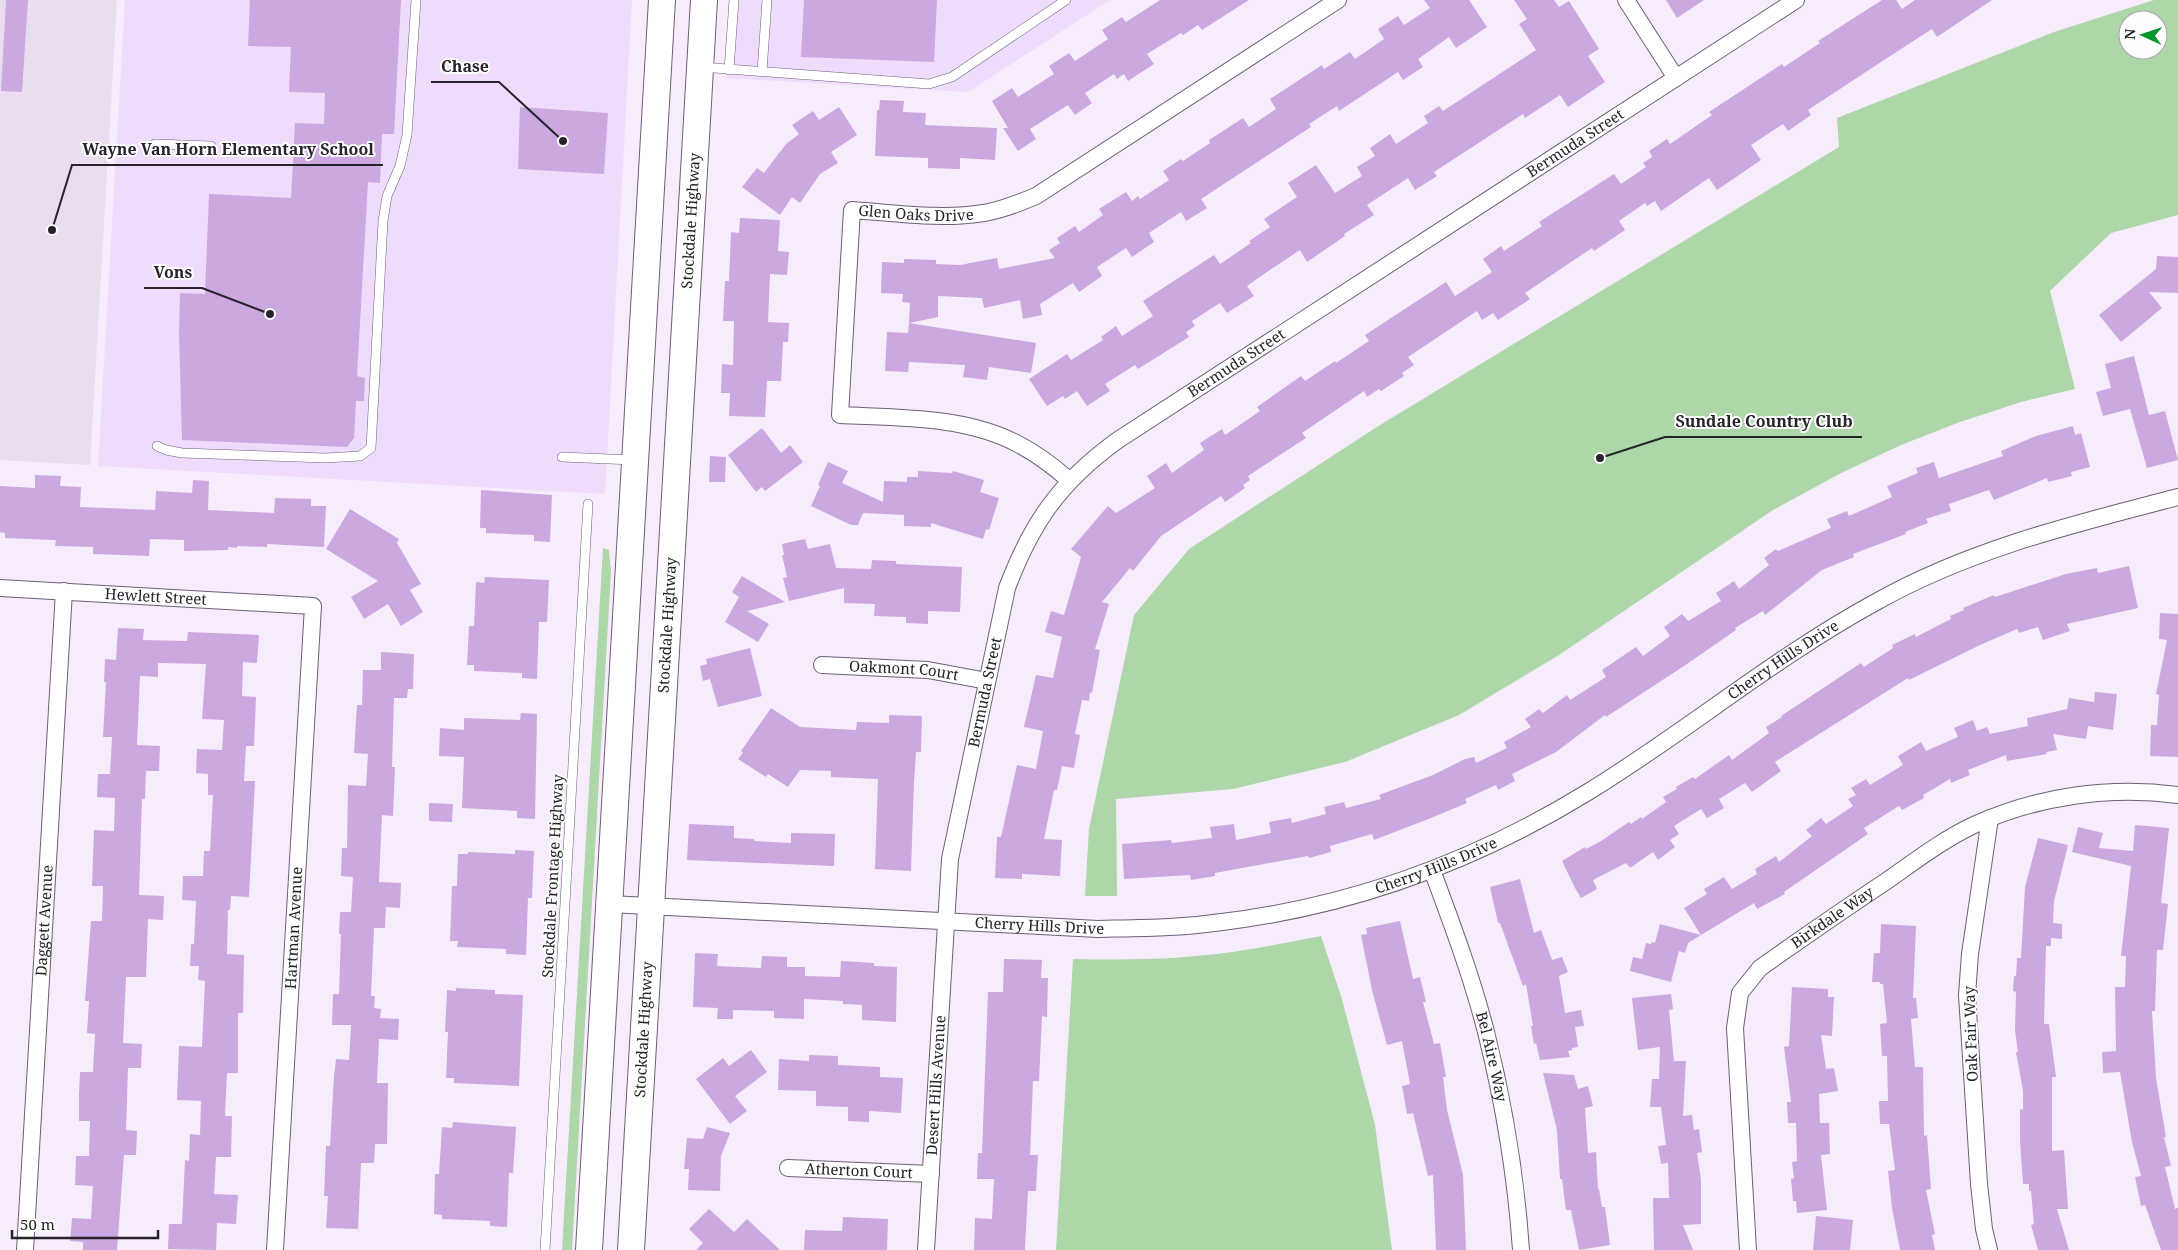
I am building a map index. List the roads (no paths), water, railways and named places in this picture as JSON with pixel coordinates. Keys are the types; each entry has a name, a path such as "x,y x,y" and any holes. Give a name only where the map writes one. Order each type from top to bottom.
{"main road":[{"path":"589,1250 662,0"},
{"name":"Stockdale Highway","path":"631,1250 704,0"}],"street":[{"name":"Glen Oaks Drive","path":"1070,480 1046,461 1016,443 988,431 958,423 840,414 852,210 958,216 986,213 1013,206 1036,196 1338,0"},
{"path":"1626,0 1676,78"},
{"name":"Bermuda Street","path":"946,920 950,859 1007,588 1018,558 1035,524 1070,480 1095,457 1118,440 1796,0"},
{"name":"Cherry Hills Drive","path":"610,904 1098,929 1160,928 1221,922 1283,913 1343,899 1432,870 1481,850 1537,822 1590,790 1824,632 1878,600 1934,573 1991,550 2050,530 2178,497"},
{"name":"Hewlett Street","path":"0,588 313,606"},
{"name":"Daggett Avenue","path":"25,1250 64,591"},
{"name":"Hartman Avenue","path":"275,1250 313,606"},
{"name":"Oakmont Court","path":"822,665 928,670 987,681"},
{"name":"Birkdale Way","path":"1748,1250 1735,1028 1740,993 1760,968 1938,844 1990,818 2033,804 2077,795 2116,791 2178,795"},
{"name":"Oak Fair Way","path":"1989,1250 1984,1229 1979,1184 1967,994 1970,954 1990,818"},
{"name":"Bel Aire Way","path":"1432,870 1462,951 1488,1040 1504,1113 1517,1196 1521,1250"},
{"name":"Desert Hills Avenue","path":"926,1250 946,920"},
{"name":"Atherton Court","path":"788,1168 931,1174"}],"lane":[{"path":"157,446 166,450 182,452 325,458 360,456 371,448 383,221 387,196 400,166 407,136 416,0"},
{"path":"730,70 734,0"},
{"path":"762,72 767,0"},
{"path":"701,68 929,84 952,77 1066,0"},
{"path":"155,144 211,146"},
{"path":"562,457 635,460"},
{"name":"Stockdale Frontage Highway","path":"545,1250 588,504"}],"place":[{"name":"Chase","path":"563,141"},
{"name":"Wayne Van Horn Elementary School","path":"52,230"},
{"name":"Vons","path":"270,314"},
{"name":"Sundale Country Club","path":"1600,458"}]}
